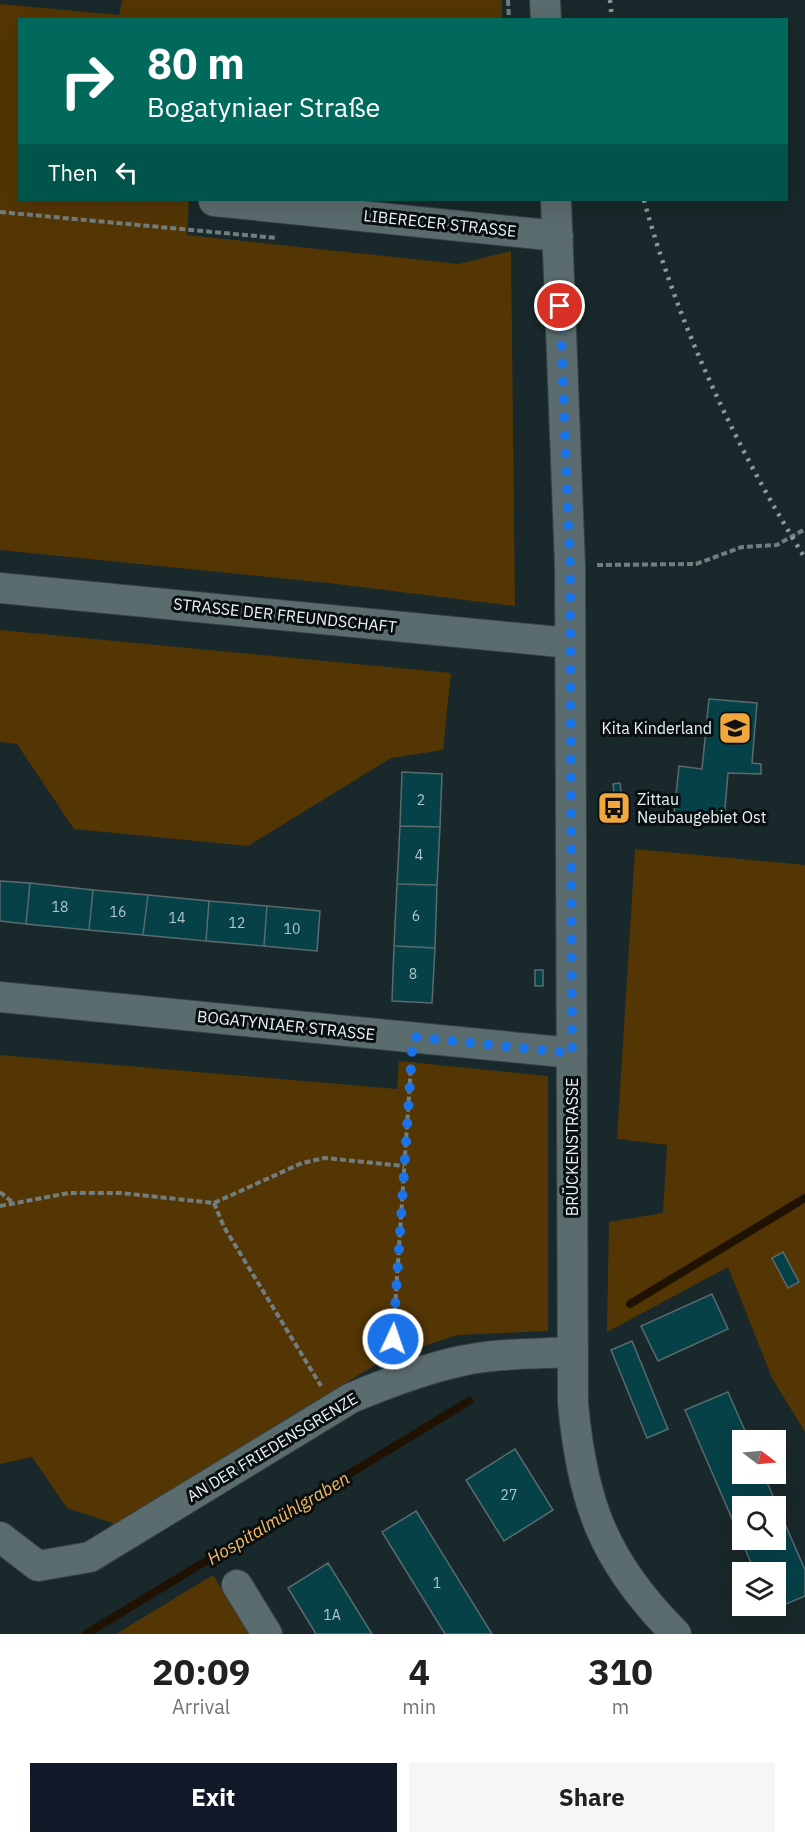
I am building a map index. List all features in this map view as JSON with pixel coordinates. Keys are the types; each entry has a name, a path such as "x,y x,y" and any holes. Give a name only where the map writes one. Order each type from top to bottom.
{"street":[{"path":"545,0 546,18"},
{"name":"LIBERECER STRASSE","path":"214,201 558,236"},
{"name":"BRÜCKENSTRASSE","path":"556,201 570,566 573,1352 577,1447 586,1490 602,1537 648,1603 676,1634"},
{"name":"STRASSE DER FREUNDSCHAFT","path":"0,588 570,643"},
{"name":"BOGATYNIAER STRASSE","path":"0,997 572,1053"},
{"name":"AN DER FRIEDENSGRENZE","path":"0,1537 38,1566 90,1557 334,1408 390,1382 463,1361 499,1356 573,1352"},
{"path":"237,1586 267,1634"}],"path":[{"path":"508,0 509,18"},
{"path":"570,566 696,564 742,548 777,545 805,529"},
{"path":"390,1382 413,1037"},
{"path":"0,1206 69,1193 121,1193 214,1203 302,1163 325,1158 404,1166"},
{"path":"0,1192 13,1202"},
{"path":"214,1203 224,1227 334,1408"}],"shaded area":[{"path":"122,0 502,0 502,18 18,18 18,201 189,201 187,235 459,264 511,251 515,606 328,583 0,550 0,4 119,15"},
{"path":"0,630 451,673 443,750 391,758 248,846 74,829 17,744 0,742"},
{"path":"635,849 805,865 805,1432 772,1378 728,1267 607,1332 609,1222 663,1213 667,1145 617,1139"},
{"path":"0,1055 397,1089 399,1061 548,1076 548,1331 457,1335 385,1359 115,1524 67,1508 32,1457 0,1464"},
{"path":"213,1575 249,1634 116,1634"}],"building":[{"path":"709,699 757,703 752,763 761,764 761,774 728,773 724,820 674,815 679,766 702,769"},
{"path":"402,772 442,774 440,827 400,826"},
{"path":"620,783 622,799 615,800 613,784"},
{"path":"400,826 440,827 437,885 397,884"},
{"path":"0,881 30,883 26,924 0,921"},
{"path":"30,883 93,890 89,930 26,924"},
{"path":"397,884 437,885 435,948 394,946"},
{"path":"93,890 148,895 143,935 89,930"},
{"path":"148,895 209,901 206,941 143,935"},
{"path":"209,901 267,906 264,946 206,941"},
{"path":"267,906 320,911 317,951 264,946"},
{"path":"394,946 435,948 432,1003 392,1001"},
{"path":"535,970 543,970 543,986 535,986"},
{"path":"783,1252 799,1282 788,1288 772,1258"},
{"path":"712,1294 728,1329 658,1361 641,1326"},
{"path":"632,1341 668,1429 647,1438 611,1350"},
{"path":"728,1392 745,1430 732,1430 732,1484 768,1484 773,1496 732,1496 732,1519 685,1410"},
{"path":"515,1449 553,1510 504,1541 466,1480"},
{"path":"416,1511 492,1634 445,1634 382,1532"},
{"path":"786,1526 805,1570 805,1596 786,1604 786,1562 751,1562 745,1550 786,1550"},
{"path":"328,1563 372,1634 316,1634 288,1588"}],"waterway":[{"name":"Hospitalmühlgraben","path":"630,1304 805,1198"},
{"name":"Hospitalmühlgraben","path":"86,1634 469,1401"}],"railway":[{"path":"610,0 612,18"},
{"path":"644,201 674,293 711,385 756,473 805,558"}],"place":[{"name":"Kita Kinderland","path":"735,728"},
{"name":"Zittau Neubaugebiet Ost","path":"614,808"}],"route":[{"path":"393,1339 413,1037 572,1053 570,566 560,306"}]}
